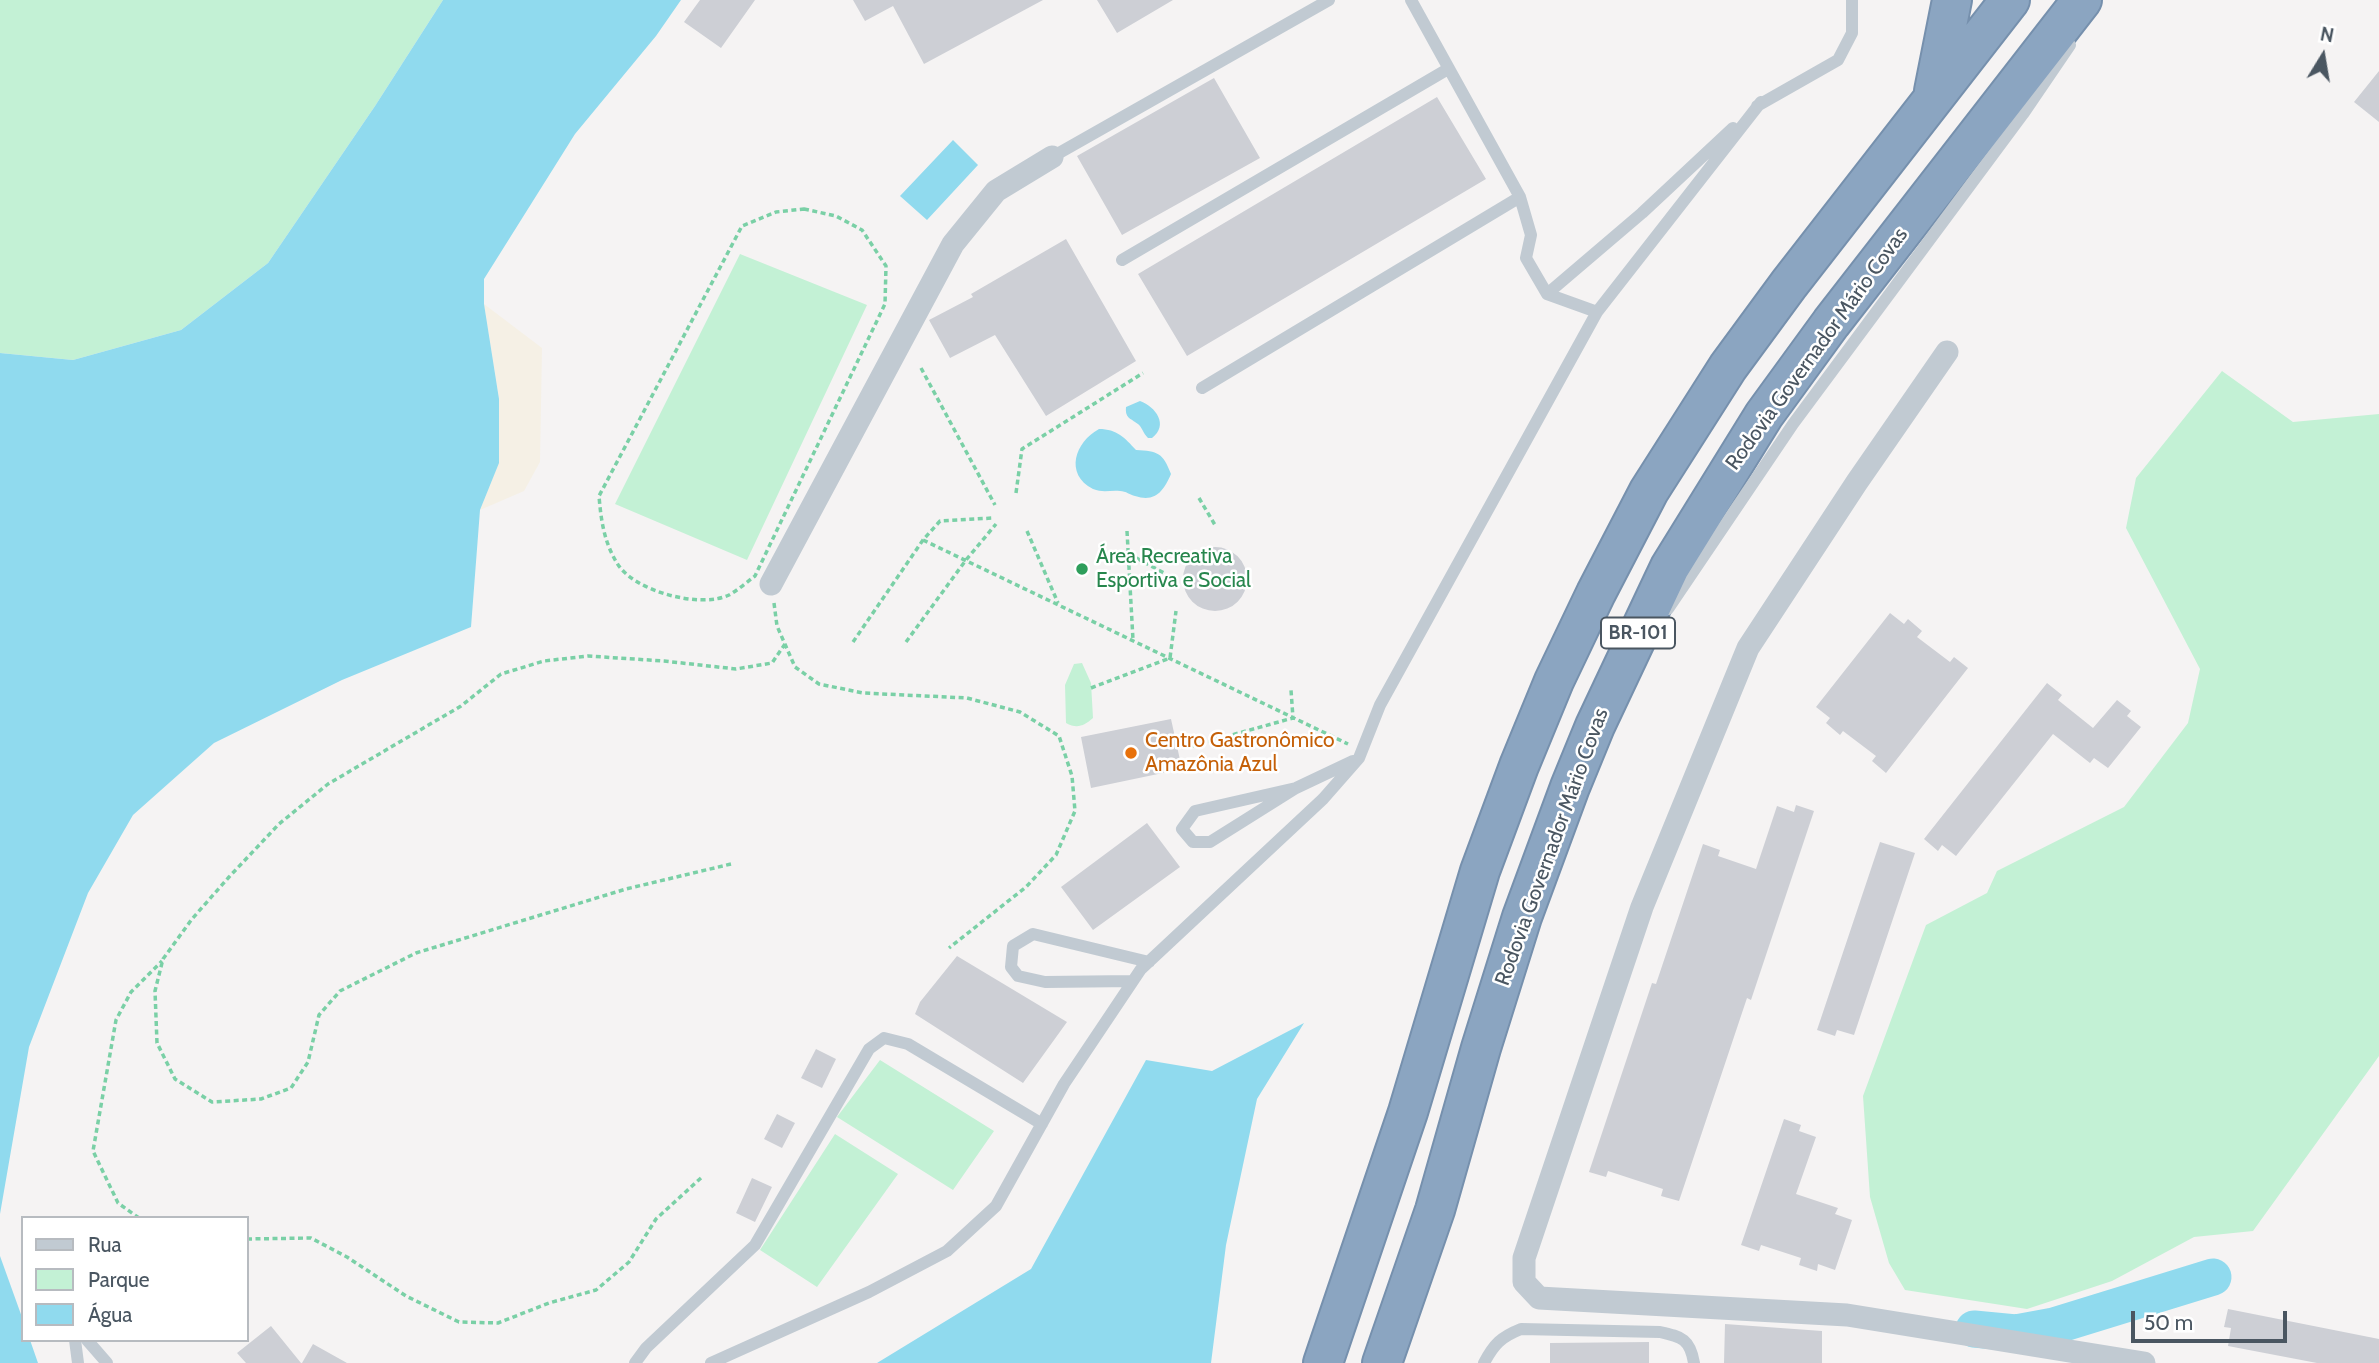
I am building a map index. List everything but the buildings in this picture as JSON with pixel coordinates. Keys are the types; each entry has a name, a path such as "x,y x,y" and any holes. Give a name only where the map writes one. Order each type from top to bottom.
{"highway":[{"path":"1933,97 1952,0"},
{"name":"BR-101","path":"1323,1363 1408,1112 1480,871 1518,766 1590,606 1649,491 1728,368 1789,284 2010,0"},
{"name":"Rodovia Governador Mário Covas","path":"1382,1363 1434,1210 1522,917 1570,787 1670,567 1764,415 1831,323 2079,20"},
{"path":"1410,1363 1434,1210"}],"street":[{"path":"771,584 953,244 996,191 1052,157"},
{"path":"1947,352 1857,482 1748,648 1642,907 1524,1258 1524,1282 1539,1298 1847,1315 2144,1363"}],"lane":[{"path":"1052,157 1329,0"},
{"path":"1411,0 1520,197 1531,235 1526,258 1547,294 1597,312"},
{"path":"1547,294 1642,213 1761,102 1838,60 1852,33 1852,0"},
{"path":"1664,615 1793,424 2023,114 2079,20 2094,0"},
{"path":"1122,260 1448,69"},
{"path":"711,1363 869,1292 947,1251 996,1206 1064,1084 1133,981 1149,962 1323,799 1361,754 1380,705 1597,312 1761,102"},
{"path":"1202,388 1520,197"},
{"path":"1615,683 1656,626"},
{"path":"1296,788 1195,811 1182,830 1193,842 1210,842 1296,788 1361,754"},
{"path":"1133,981 1045,982 1018,976 1011,967 1013,946 1033,934 1149,962"},
{"path":"635,1363 646,1348 755,1245 869,1049 884,1038 908,1044 1042,1124"},
{"path":"1485,1363 1504,1336 1521,1329 1669,1334 1679,1336 1689,1344 1695,1363"},
{"path":"75,1342 78,1363"},
{"path":"89,1342 107,1363"}],"path":[{"path":"804,209 836,216 862,230 886,266 885,304 755,576 727,596 690,600 649,589 618,565 602,529 600,496 742,226 776,212 804,209"},
{"path":"921,368 995,505"},
{"path":"1016,493 1022,449 1143,373"},
{"path":"1199,498 1215,525"},
{"path":"853,642 923,540 940,521 993,518"},
{"path":"906,642 965,560 996,524"},
{"path":"1027,531 1059,605"},
{"path":"1127,531 1133,640"},
{"path":"923,540 1293,718 1361,754"},
{"path":"1128,554 1164,573"},
{"path":"771,584 776,626 795,667 819,684 863,693 967,698 1020,712 1059,736 1073,776 1075,811 1056,855 1026,887 949,948"},
{"path":"1170,658 1176,611"},
{"path":"136,1216 118,1203 93,1152 116,1020 131,992 163,959 192,919 279,824 328,784 461,706 501,674 544,661 587,656 736,669 772,663 785,644"},
{"path":"1091,688 1170,658"},
{"path":"1291,690 1293,718"},
{"path":"1192,746 1293,718"},
{"path":"163,959 155,991 157,1043 175,1079 212,1102 261,1099 291,1088 308,1062 319,1015 340,991 416,953 626,889 731,864"},
{"path":"248,1239 312,1238 347,1257 406,1296 460,1322 498,1323 549,1303 596,1290 629,1262 656,1219 702,1177"}],"green space":[{"path":"0,0 443,0 375,106 268,263 181,330 73,360 0,353"},
{"path":"740,254 867,305 747,560 615,504"},
{"path":"2222,371 2293,422 2379,414 2379,1056 2253,1231 2194,1237 2112,1281 2027,1309 1905,1290 1889,1263 1870,1197 1863,1096 1926,925 1987,893 1997,871 2124,807 2188,723 2200,669 2126,528 2136,478"},
{"path":"1082,663 1091,683 1093,718 1083,725 1074,726 1066,723 1065,685 1074,664"},
{"path":"880,1060 994,1131 953,1190 837,1117"},
{"path":"835,1134 898,1174 817,1287 760,1250"}],"sand":[{"path":"484,304 542,348 540,462 524,491 480,510 499,462 499,399"}],"water":[{"path":"443,0 681,0 656,36 575,134 484,279 484,304 499,399 499,463 480,510 471,627 342,680 214,743 133,815 88,893 29,1047 0,1214 0,353 73,360 181,330 268,263 375,106"},
{"path":"953,140 978,165 927,220 900,196"},
{"path":"1140,401 1151,407 1160,422 1160,428 1152,438 1148,438 1126,413 1126,407"},
{"path":"1099,429 1116,432 1136,450 1155,452 1162,457 1171,474 1158,494 1142,498 1122,491 1093,489 1084,483 1078,475 1076,458 1084,442"},
{"path":"1304,1023 1257,1099 1226,1245 1211,1363 877,1363 1031,1269 1146,1060 1212,1071"},
{"path":"0,1256 21,1314 21,1342 31,1342 38,1363 0,1363"}],"waterway":[{"path":"1974,1329 2016,1333 2054,1326 2213,1277"}],"place":[{"name":"Área Recreativa Esportiva e Social","path":"1082,569"},
{"name":"Centro Gastronômico Amazônia Azul","path":"1131,753"}]}
